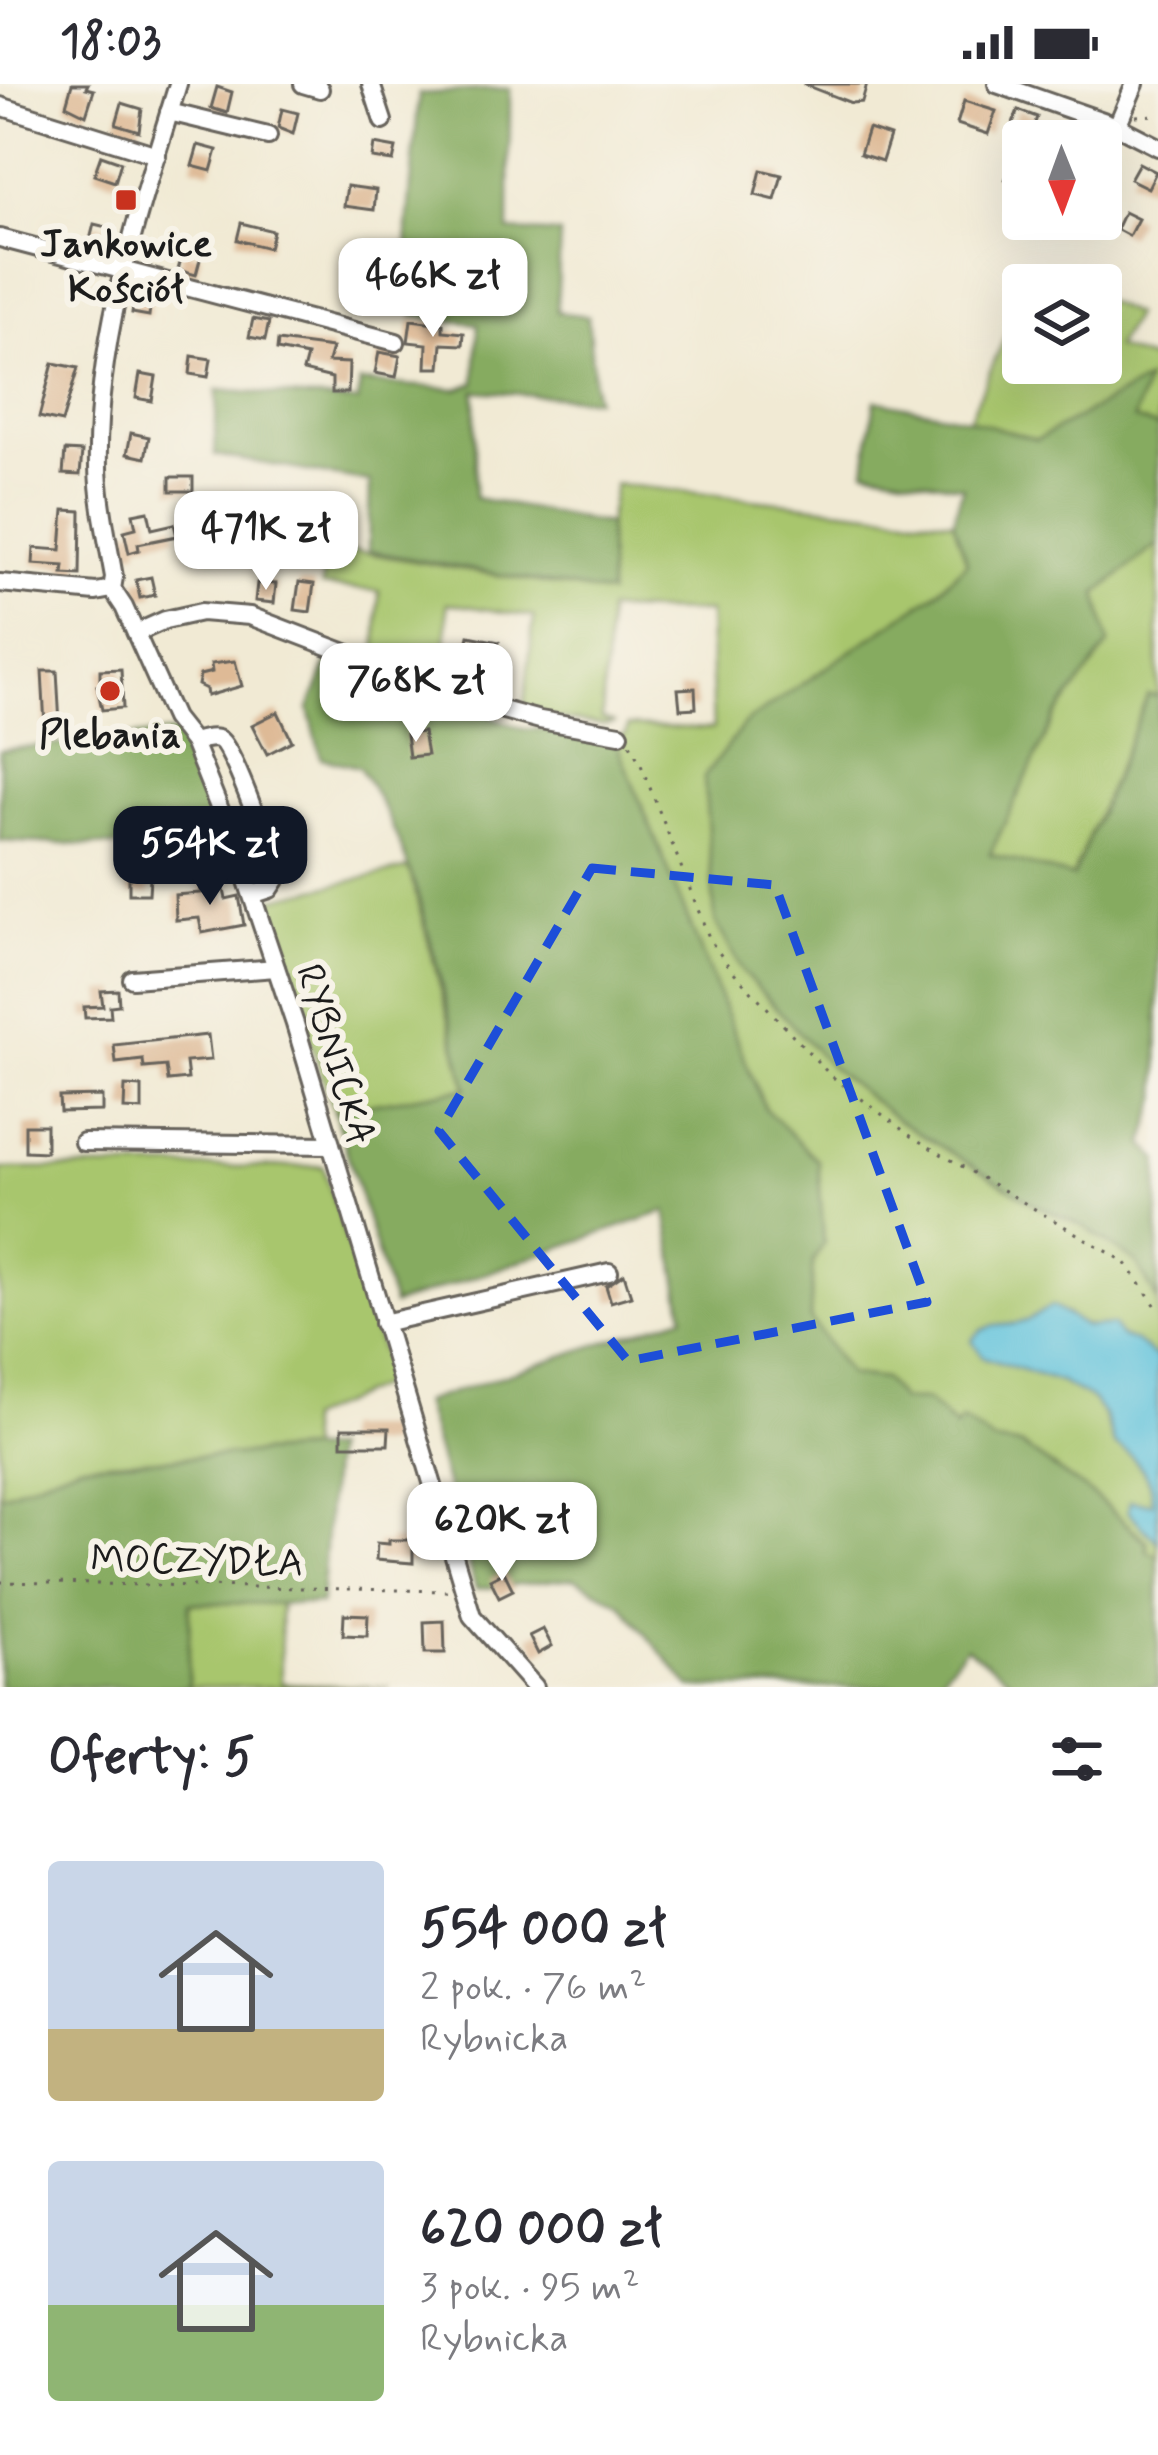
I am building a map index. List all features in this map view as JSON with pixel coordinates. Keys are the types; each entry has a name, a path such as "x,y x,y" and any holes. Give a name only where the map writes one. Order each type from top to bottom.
{"street":[{"name":"RYBNICKA","path":"178,84 122,271 99,429 98,473 114,573 112,589 165,700 193,742 213,785 252,895 472,1616 535,1687"},
{"path":"371,84 383,121"},
{"path":"997,84 1116,120"},
{"path":"1119,120 1135,84"},
{"path":"0,106 158,155"},
{"path":"169,112 268,136"},
{"path":"1122,123 1158,147"},
{"path":"0,238 396,342"},
{"path":"0,583 96,592 112,589"},
{"path":"136,634 164,620 201,612 232,613 265,621 473,702 620,734"},
{"path":"193,742 215,738 224,742 235,763 276,880 270,889 252,895"},
{"path":"132,979 276,968"},
{"path":"83,1142 331,1145"},
{"path":"383,1324 609,1271"}],"path":[{"path":"1122,121 1158,116"},
{"path":"620,734 641,764 710,940 830,1076 912,1137 1125,1262 1158,1309"},
{"name":"MOCZYDŁA","path":"0,1582 464,1591"}],"highlighted area":[{"path":"592,868 775,885 927,1302 628,1361 439,1131"}],"green space":[{"path":"510,88 509,231 560,234 557,312 588,316 595,399 475,391 475,498 608,524 609,594 368,551 370,482 215,455 217,390 358,402 360,382 458,389 475,383 478,324 413,315 407,229 419,94"},
{"path":"1122,309 1134,315 1122,336"},
{"path":"1002,344 1002,384 1122,384 1122,350 1158,362 1158,427 1134,420 1144,382 1036,440 969,419"},
{"path":"1146,381 1134,419 1158,427 1158,544 1097,593 1109,644 1055,717 990,854 1073,877 1148,695 1158,696 1158,1097 1144,1145 1158,1159 1158,1302 1136,1262 1083,1226 1036,1205 896,1119 832,1068 743,972 715,921 704,777 745,723 935,594 967,562 953,521 963,487 865,469 875,400 969,419 1036,440"},
{"path":"615,484 953,521 967,562 935,593 795,1027 832,1068 1035,1205 1083,1226 1136,1262 1158,1302 1158,1359 1120,1337 1075,1322 1066,1313 983,1357 1055,1379 1097,1405 1114,1444 1146,1476 1152,1503 1128,1511 1158,1542 1158,1556 1147,1551 1147,1541 1093,1495 1022,1446 994,1442 963,1421 957,1428 926,1400 901,1401 884,1379 849,1375 810,1318 818,1161 765,1109 615,740 626,734 628,726 713,729 709,612 608,610 602,719 615,723 605,725 523,714 534,617 447,603 446,683 376,660 379,591 322,586 324,546 609,594 608,524"},
{"path":"1158,544 1158,696 1148,695 1072,877 989,855 1055,717 1109,644 1096,594"},
{"path":"331,655 523,729 585,730 615,740 765,1109 818,1161 824,1243 813,1261 810,1318 849,1375 884,1379 901,1400 926,1400 956,1428 962,1420 994,1442 1022,1446 1094,1496 1147,1542 1147,1551 1158,1556 1158,1687 1019,1687 966,1647 932,1687 690,1687 620,1603 574,1578 476,1589 423,1402 684,1316 666,1211 393,1305 334,1110 467,1088 426,922 398,841 359,767 321,758 309,709"},
{"path":"179,732 189,744 232,847 219,851 0,841 0,750"},
{"path":"409,868 467,1089 334,1110 262,901"},
{"path":"323,1166 391,1381 306,1420 309,1450 80,1464 0,1495 0,1169"},
{"path":"332,1449 321,1604 190,1603 188,1687 0,1687 0,1495 80,1464"},
{"path":"189,1603 280,1603 281,1683 390,1687 188,1687"}],"water":[{"path":"1052,1306 1086,1327 1113,1325 1120,1337 1136,1341 1158,1359 1158,1542 1128,1511 1130,1501 1152,1503 1146,1476 1114,1444 1093,1400 1060,1382 983,1357 972,1340 984,1329 1026,1321"}],"building":[{"path":"72,84 88,84 86,88 94,90 86,115 66,105"},
{"path":"803,84 867,84 862,102 851,103"},
{"path":"217,87 232,92 227,113 211,108"},
{"path":"964,101 996,111 988,134 957,124"},
{"path":"122,103 142,109 139,131 116,124"},
{"path":"282,109 298,113 293,134 278,128"},
{"path":"1018,110 1037,117 1036,120 1014,120"},
{"path":"868,129 890,136 882,161 860,154"},
{"path":"374,144 396,148 393,161 372,158"},
{"path":"198,145 217,150 211,171 192,166"},
{"path":"101,155 121,162 115,182 94,175"},
{"path":"1139,163 1156,172 1148,188 1130,179"},
{"path":"761,170 782,175 775,200 755,195"},
{"path":"347,186 376,190 374,210 344,206"},
{"path":"1124,212 1138,219 1129,236 1122,232"},
{"path":"241,223 273,231 269,248 237,240"},
{"path":"94,224 115,229 108,253 88,248"},
{"path":"183,251 201,256 196,275 178,270"},
{"path":"136,287 152,291 149,316 132,313"},
{"path":"253,319 269,322 265,340 249,337"},
{"path":"411,320 443,324 443,331 464,333 463,345 442,344 440,368 426,368 427,344 408,342"},
{"path":"278,341 332,348 328,362 349,363 348,393 332,393 332,378 303,371 307,356 277,350"},
{"path":"379,352 400,356 396,377 375,373"},
{"path":"192,356 211,359 208,377 190,374"},
{"path":"53,363 78,368 62,422 39,417"},
{"path":"140,374 156,377 152,401 136,398"},
{"path":"131,433 149,437 145,458 127,454"},
{"path":"65,451 82,452 80,475 63,474"},
{"path":"170,477 193,477 193,491 170,491"},
{"path":"64,510 81,511 80,575 63,574 64,566 33,564 34,548 61,550"},
{"path":"148,511 152,529 174,524 177,536 138,544 139,550 129,553 124,531 136,528 133,514"},
{"path":"151,577 155,595 140,598 136,580"},
{"path":"299,582 314,584 310,612 295,610"},
{"path":"257,583 276,584 274,603 255,601"},
{"path":"469,636 499,642 494,664 464,657"},
{"path":"235,661 242,686 207,696 206,689 198,685 200,675 212,672 211,664"},
{"name":"Plebania","path":"121,669 123,708 102,710 97,686 100,670"},
{"path":"42,671 57,671 60,725 45,726"},
{"path":"695,688 696,708 680,709 678,689"},
{"path":"278,712 292,741 267,754 252,725"},
{"path":"423,732 427,755 409,757 406,734"},
{"path":"129,877 150,878 149,894 129,894"},
{"path":"222,881 226,899 239,896 244,925 202,933 199,918 176,920 175,895 201,893 200,886"},
{"path":"118,990 119,1005 110,1006 111,1017 85,1018 84,1007 103,1006 101,991"},
{"path":"208,1035 211,1060 186,1062 188,1079 168,1081 166,1066 144,1068 143,1060 116,1063 114,1045"},
{"path":"125,1086 142,1087 142,1110 124,1109"},
{"path":"102,1096 102,1111 60,1112 59,1097"},
{"path":"25,1125 46,1125 46,1152 25,1151"},
{"path":"624,1274 631,1296 611,1302 606,1286"},
{"path":"342,1428 389,1428 388,1445 342,1445"},
{"path":"389,1540 413,1540 413,1563 376,1560 377,1543 389,1544"},
{"path":"504,1572 513,1590 499,1597 490,1579"},
{"path":"344,1614 368,1615 367,1636 343,1635"},
{"path":"444,1621 445,1653 425,1653 424,1622"},
{"path":"543,1629 552,1646 538,1654 529,1636"}],"place":[{"name":"Jankowice Kościół","path":"126,200"},
{"name":"Plebania","path":"110,691"}]}
